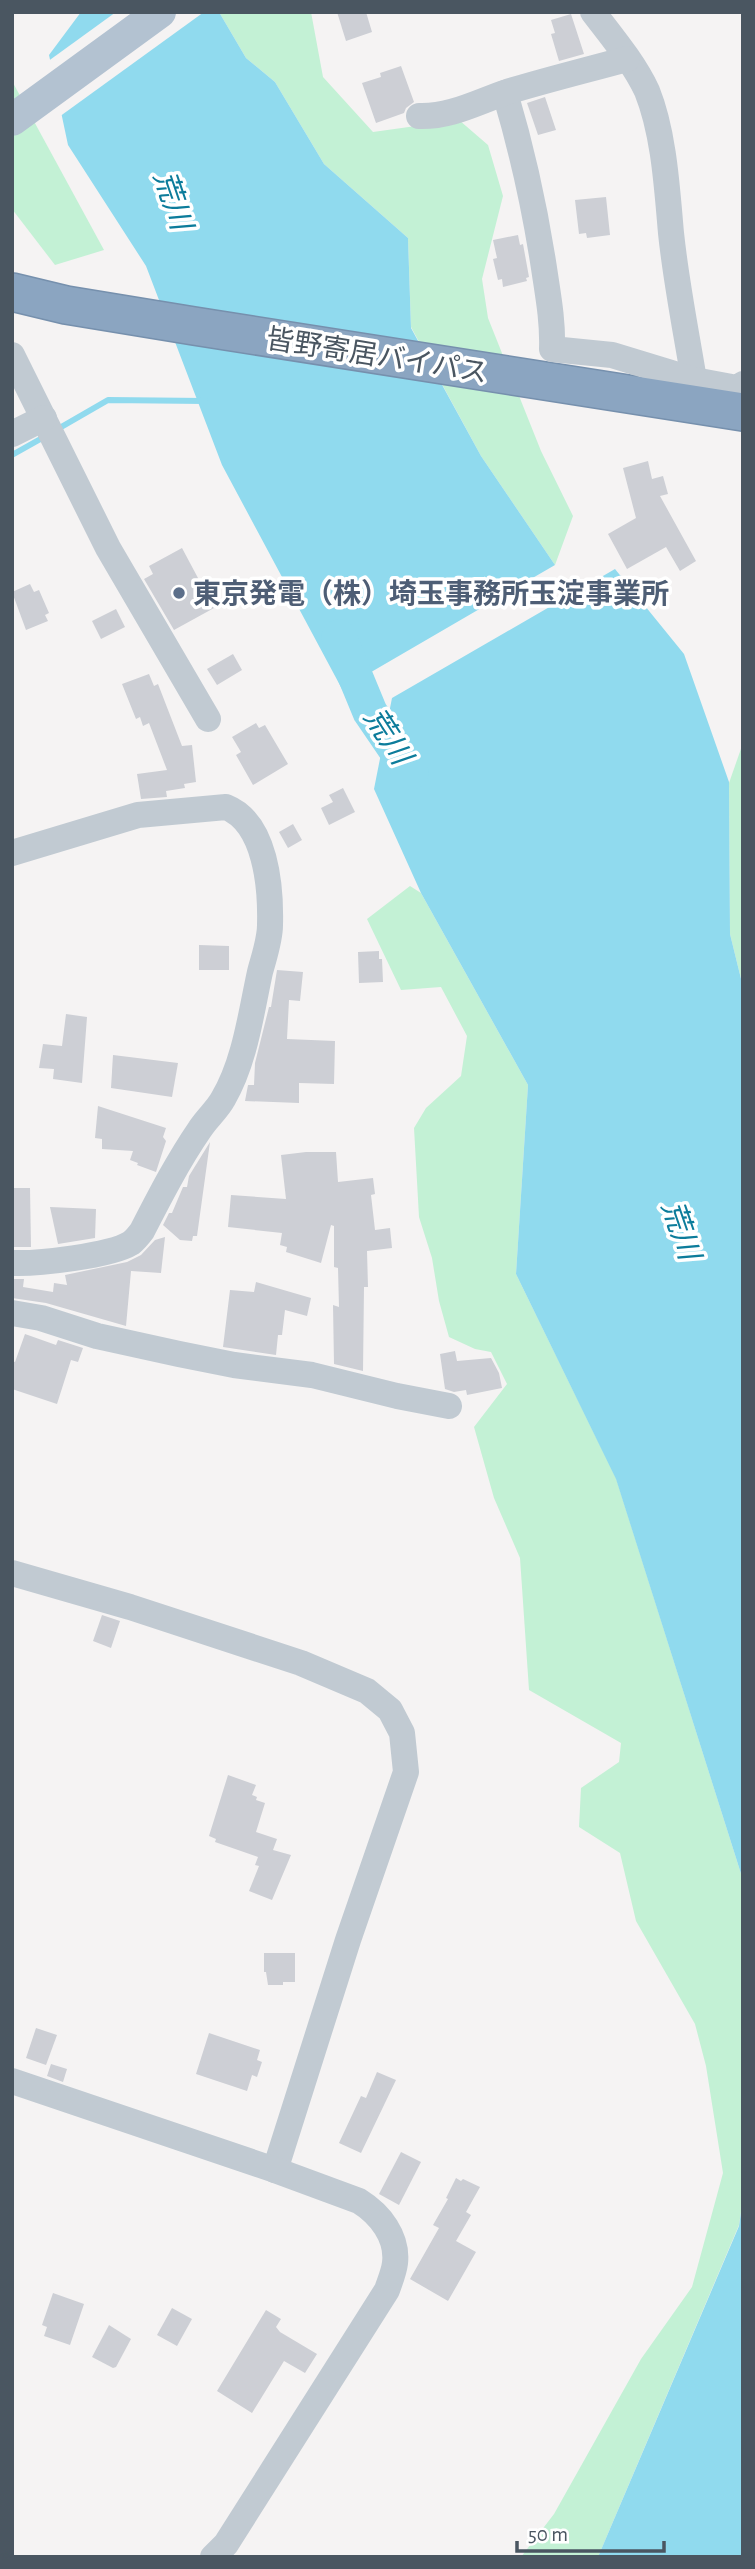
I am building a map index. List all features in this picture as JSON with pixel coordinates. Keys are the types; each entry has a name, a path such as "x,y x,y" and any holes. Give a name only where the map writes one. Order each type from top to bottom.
{"highway":[{"name":"皆野寄居バイパス","path":"12,292 66,305 743,412"}],"main road":[{"path":"12,120 160,12"}],"street":[{"path":"593,12 638,74 648,94 668,194 671,235 694,380"},
{"path":"419,116 435,117 460,111 505,93 627,59"},
{"path":"505,93 521,145 541,247 551,312 552,349 612,355 694,380 737,388 743,384"},
{"path":"12,355 108,548 208,719"},
{"path":"12,434 44,418"},
{"path":"12,853 138,815 226,807 240,812 264,857 270,892 270,928 245,1039 223,1100 201,1127 142,1231 131,1242 117,1249 38,1264 12,1263"},
{"path":"12,1312 41,1318 97,1336 179,1354 234,1365 312,1375 449,1406"},
{"path":"12,1573 130,1607 301,1663 367,1691 390,1710 402,1733 406,1772 348,1940 275,2170"},
{"path":"12,2081 359,2201 372,2209 390,2234 395,2251 395,2264 387,2290 226,2544 213,2557"}],"green space":[{"path":"219,12 311,12 323,77 373,132 459,120 488,145 503,196 482,279 488,318 541,451 573,516 555,565 481,456 411,327 408,238 324,164 275,82 246,58"},
{"path":"12,81 104,250 55,265 12,209"},
{"path":"743,743 743,987 730,934 729,783"},
{"path":"410,886 421,893 528,1085 516,1274 616,1478 743,1880 743,2199 739,2225 598,2557 521,2557 554,2514 641,2359 692,2287 723,2173 706,2066 695,2024 636,1921 620,1853 579,1827 581,1788 619,1762 621,1743 529,1690 520,1558 494,1498 474,1427 507,1384 491,1352 475,1349 449,1337 439,1301 432,1258 419,1217 414,1128 426,1108 461,1076 467,1036 441,987 401,990 367,919"}],"water":[{"path":"81,12 219,12 246,58 275,82 324,164 408,238 411,328 481,456 555,565 342,689 222,465 146,266 68,145 49,55"},
{"path":"615,569 684,654 729,782 730,934 743,987 743,1880 616,1479 516,1274 528,1085 421,893 374,789 392,698"},
{"path":"743,2199 743,2557 598,2557 739,2226"}],"pier":[{"path":"116,12 204,12 59,117 47,62"}],"building":[{"path":"337,12 366,12 372,32 346,41"},
{"path":"571,14 584,54 559,61 551,34 555,33 551,20"},
{"path":"401,66 414,102 404,113 376,123 362,83"},
{"path":"545,97 556,130 538,135 527,103"},
{"path":"606,197 610,235 587,238 586,233 579,234 575,200"},
{"path":"518,235 520,245 523,244 529,277 526,278 527,281 503,287 502,279 498,280 493,259 497,258 493,240"},
{"path":"648,461 652,479 663,476 668,494 660,496 696,561 680,571 666,547 627,569 608,534 636,518 623,468"},
{"name":"東京発電（株）埼玉事務所玉淀事業所","path":"182,548 214,608 174,630 144,579 153,574 149,566"},
{"path":"30,584 34,592 39,590 49,613 45,615 48,621 26,630 12,592"},
{"path":"116,609 125,627 101,639 92,621"},
{"path":"233,654 242,670 217,685 207,669"},
{"path":"149,674 154,686 158,684 182,746 192,745 196,782 184,784 185,788 166,791 167,797 141,799 137,774 167,770 149,723 143,726 140,717 136,719 122,684"},
{"path":"256,723 259,728 265,725 288,764 253,785 236,755 241,752 232,737"},
{"path":"343,788 355,812 329,825 321,808 333,802 329,795"},
{"path":"293,824 302,840 288,848 279,832"},
{"path":"199,945 229,946 229,970 199,970"},
{"path":"379,951 383,982 359,983 358,952"},
{"path":"277,970 303,972 300,1001 289,1000 287,1039 335,1041 334,1084 299,1083 299,1103 245,1101 248,1085 254,1085 255,1063 271,1007"},
{"path":"66,1014 87,1017 82,1083 53,1079 54,1069 39,1068 43,1044 62,1046"},
{"path":"113,1055 178,1063 172,1097 111,1088"},
{"path":"98,1106 166,1128 163,1137 166,1141 156,1172 130,1160 133,1151 102,1149 102,1139 95,1138"},
{"path":"210,1142 197,1236 193,1236 192,1241 180,1240 163,1225 169,1213 172,1213 183,1187 187,1187 189,1176"},
{"path":"336,1152 338,1182 373,1178 375,1194 371,1195 375,1230 390,1228 392,1248 367,1251 368,1287 364,1287 363,1371 334,1364 333,1305 339,1307 338,1268 334,1267 334,1226 331,1225 321,1263 286,1252 287,1247 280,1245 282,1233 228,1227 231,1195 286,1199 281,1155"},
{"path":"12,1188 30,1188 31,1247 12,1247"},
{"path":"50,1207 96,1209 95,1238 58,1244"},
{"path":"165,1237 161,1273 131,1271 126,1326 46,1303 12,1298 12,1279 24,1279 23,1287 53,1292 54,1283 67,1285 65,1275 127,1262 141,1255 155,1240"},
{"path":"256,1282 311,1298 307,1316 285,1310 276,1355 223,1347 230,1290 254,1292"},
{"path":"25,1334 56,1345 58,1340 83,1348 78,1362 71,1360 57,1404 12,1389 12,1361 15,1362"},
{"path":"455,1351 457,1361 491,1358 499,1373 502,1388 467,1395 466,1390 454,1392 445,1389 440,1354"},
{"path":"102,1615 120,1621 111,1648 93,1641"},
{"path":"228,1775 256,1785 252,1795 257,1797 256,1800 265,1803 256,1832 277,1839 273,1850 291,1855 272,1900 249,1891 259,1866 255,1865 258,1857 215,1842 216,1839 209,1836"},
{"path":"264,1953 295,1953 295,1982 268,1985 264,1972"},
{"path":"36,2028 57,2035 46,2065 26,2058"},
{"path":"209,2033 260,2050 257,2060 262,2062 257,2077 252,2075 247,2091 196,2074"},
{"path":"51,2064 67,2069 63,2082 47,2076"},
{"path":"377,2072 396,2080 361,2153 339,2143 361,2096 366,2098"},
{"path":"401,2152 421,2162 399,2205 379,2194"},
{"path":"456,2178 480,2187 466,2212 471,2215 456,2241 476,2252 448,2301 410,2279 439,2228 433,2225"},
{"path":"53,2293 84,2304 70,2345 44,2336 47,2327 42,2325"},
{"path":"172,2308 192,2319 177,2346 157,2335"},
{"path":"266,2310 281,2319 276,2327 280,2332 317,2354 305,2373 284,2361 252,2413 217,2391"},
{"path":"109,2325 131,2339 113,2368 92,2357"}],"waterway":[{"path":"56,430 108,400 205,401"},
{"path":"12,455 44,437"},
{"name":"荒川","path":"339,637 370,712 411,772"}],"place":[{"name":"東京発電（株）埼玉事務所玉淀事業所","path":"179,593"}]}
